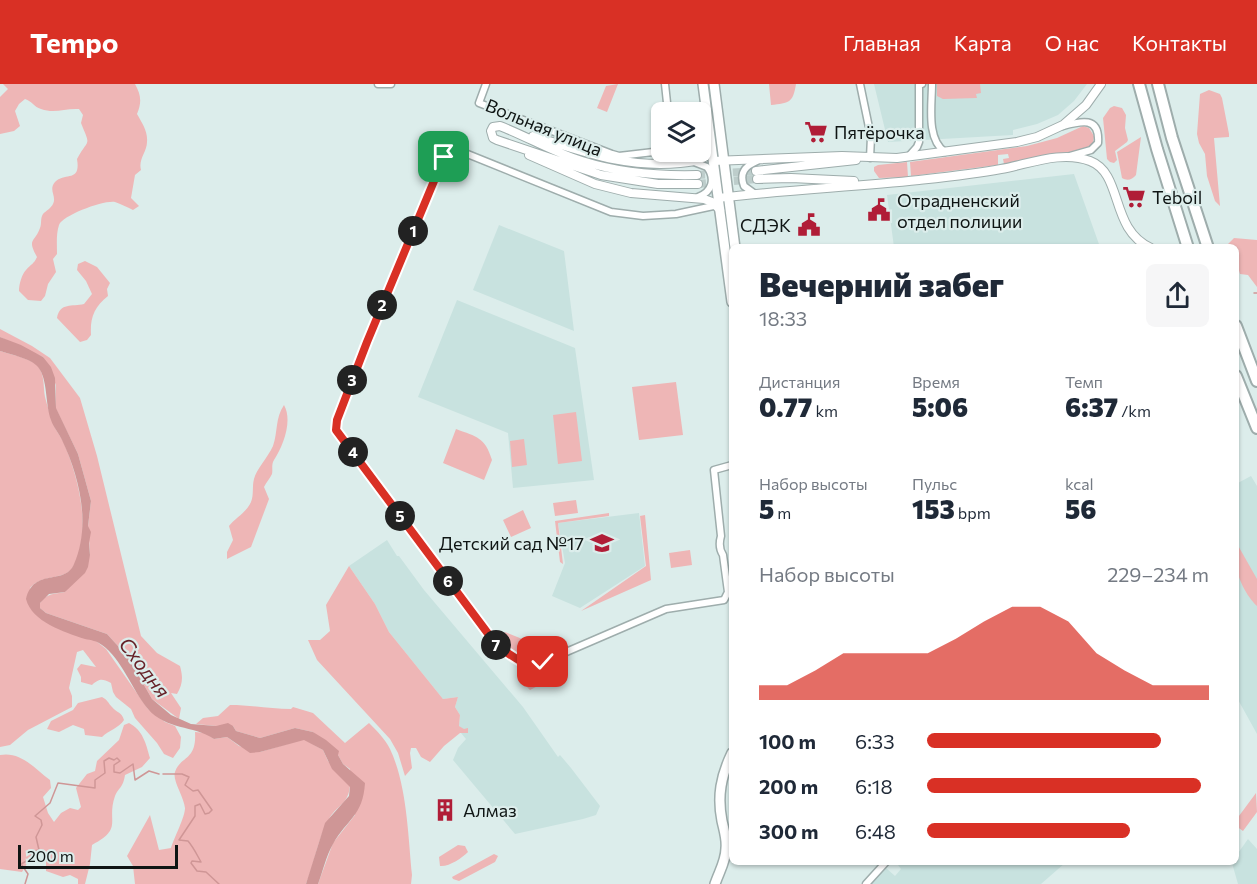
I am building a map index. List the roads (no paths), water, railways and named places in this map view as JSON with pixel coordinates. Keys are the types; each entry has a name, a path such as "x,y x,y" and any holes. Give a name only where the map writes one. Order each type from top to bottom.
{"highway":[{"path":"1139,84 1187,244"},
{"path":"1158,84 1207,244"},
{"path":"1239,334 1257,381"},
{"path":"1239,383 1257,428"}],"main road":[{"path":"703,84 705,102"},
{"path":"714,84 723,160 720,203 734,244"},
{"path":"711,145 729,277"},
{"path":"715,884 729,853 720,805 720,790 729,760"}],"street":[{"path":"378,84 391,84"},
{"name":"Вольная улица","path":"486,84 479,103 612,154 619,156 651,152"},
{"path":"665,84 667,102"},
{"path":"860,84 873,158"},
{"path":"932,84 933,136 936,144 945,152"},
{"path":"1056,129 1078,114 1101,84"},
{"path":"908,156 919,142 920,85"},
{"path":"729,466 714,470 721,536 719,542 728,592 724,600 666,609 543,662 527,663 512,658 498,647 336,430 389,287 444,157 450,150 460,151 611,212 643,216 676,214 756,194 881,183 1001,169 1091,150 1098,143 1098,134 1092,124 1084,121 1017,142 945,152 873,158 757,175 881,183"},
{"path":"694,198 702,196 712,184 712,177 704,165 693,162 649,165 629,163 604,158 502,126 495,126 491,131 493,138 595,184 630,193 694,198 720,203"},
{"path":"501,142 601,176 658,184 698,180 657,176 603,166 556,151 502,126"},
{"path":"713,161 842,156 873,158"},
{"path":"1066,157 1093,162 1104,172 1116,195 1128,229 1134,237 1145,244"},
{"path":"756,194 747,190 742,176 746,167 760,160"},
{"path":"866,884 883,865"}],"waterway":[{"path":"25,884 28,874 21,864 30,859 34,851 39,850 36,837 42,825 41,820 35,816 50,803 58,783 95,788 95,780 105,773 104,761 109,758 114,760 117,758 120,761 114,765 114,772 120,773 133,764 135,780 149,771 159,774"},
{"path":"163,774 182,774 189,777 185,785 193,791 198,790 212,810 205,814 200,804 195,806 195,816 179,840 188,841 201,862 192,861 191,863 197,871 206,872 219,884"}],"tunnel":[{"path":"697,175 756,171"},
{"path":"698,184 757,179"}],"place":[{"name":"Пятёрочка","path":"816,132"},
{"name":"Teboil","path":"1134,197"},
{"name":"Отрадненский отдел полиции","path":"879,210"},
{"name":"СДЭК","path":"809,225"},
{"name":"Детский сад №17","path":"602,543"},
{"name":"Алмаз","path":"445,810"}],"water label":[{"name":"Сходня","path":"145,667"}]}
